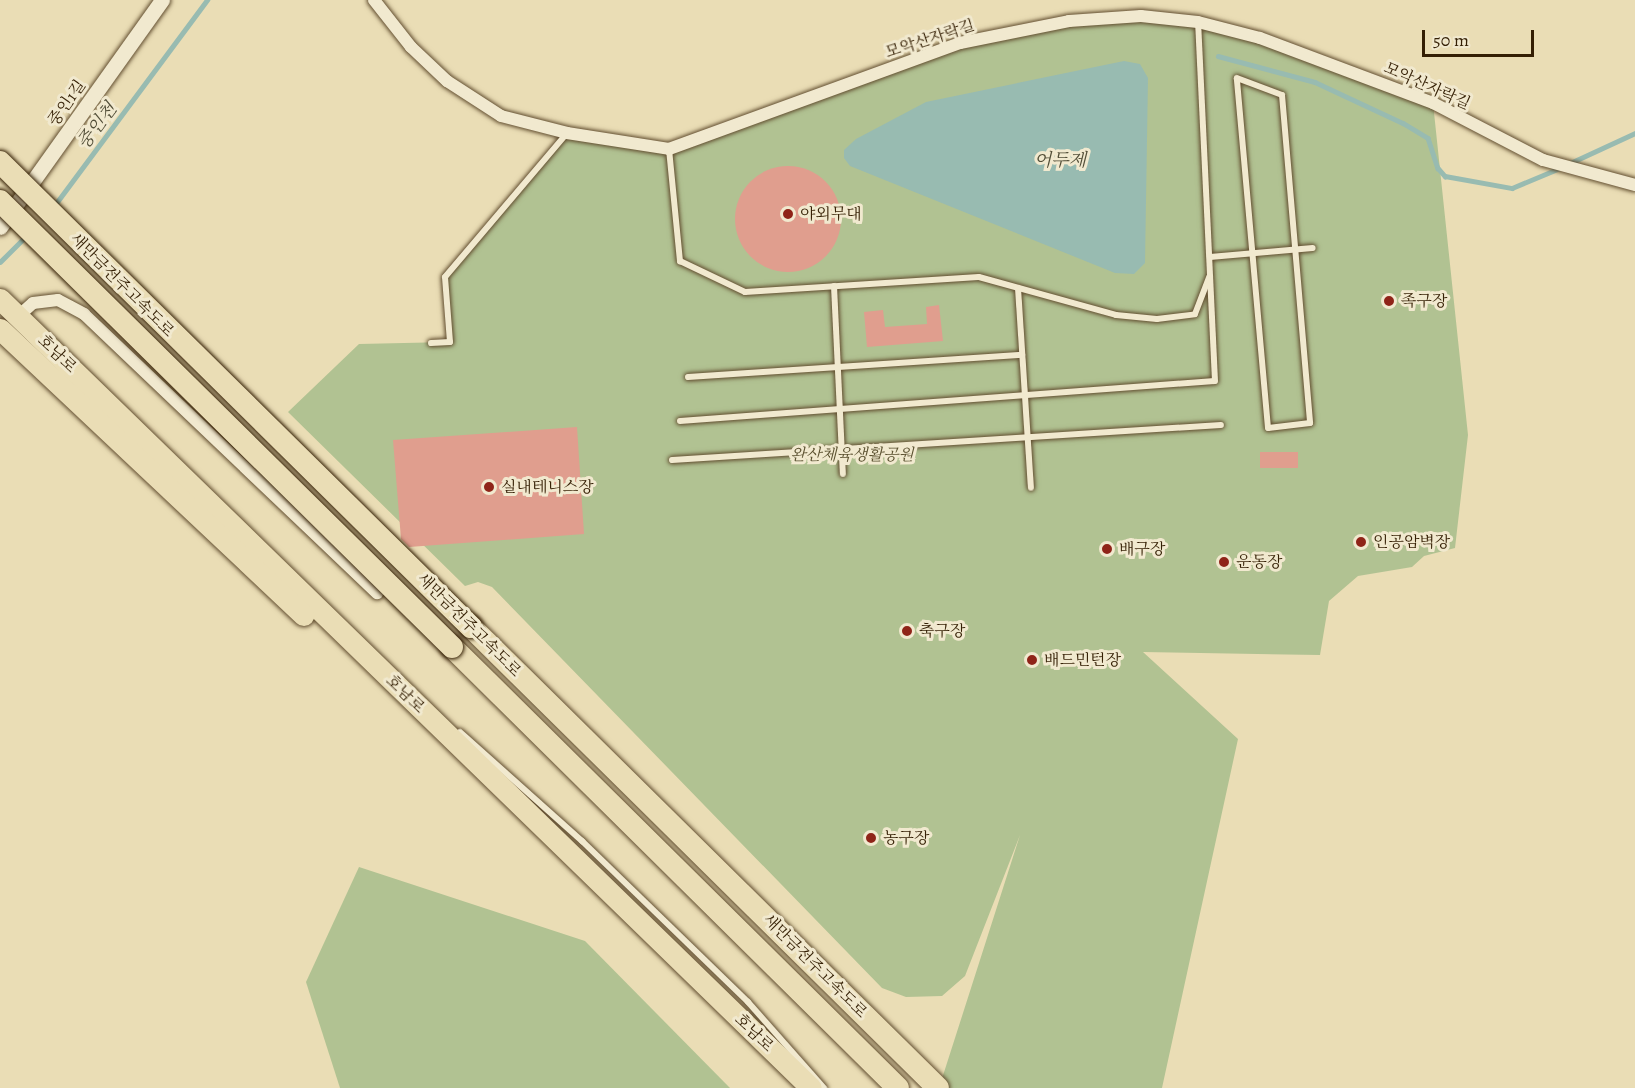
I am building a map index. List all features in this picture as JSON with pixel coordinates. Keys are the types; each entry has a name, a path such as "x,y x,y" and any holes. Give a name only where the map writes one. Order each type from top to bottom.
{"highway":[{"name":"새만금전주고속도로","path":"0,162 938,1088"},
{"name":"새만금전주고속도로","path":"0,201 898,1088"},
{"name":"호남로","path":"0,299 811,1088"},
{"name":"호남로","path":"0,329 408,713 790,1088"}],"street":[{"name":"중인1길","path":"0,227 162,0"},
{"name":"모악산자락길","path":"374,0 411,47 447,81 501,116 567,133 669,149 960,43 1108,17 1198,22 1260,38 1424,99 1543,160 1635,185"},
{"path":"23,312 33,303 58,300 84,314 377,593"}],"lane":[{"path":"680,421 1215,381 1198,22"},
{"path":"1237,78 1282,95 1295,249 1310,423 1268,428 1237,78"},
{"path":"431,343 450,342 445,277 567,133"},
{"path":"669,149 680,261 745,292 979,277 1116,315 1156,319 1195,314 1211,272"},
{"path":"1210,257 1313,248"},
{"path":"834,286 843,474"},
{"path":"1018,288 1031,488"},
{"path":"688,377 1022,356"},
{"path":"672,460 1221,425"},
{"path":"285,577 442,717"},
{"path":"451,724 582,841 740,994 824,1088"}],"green space":[{"name":"완산체육생활공원","path":"1069,21 1198,22 1433,103 1468,435 1455,548 1424,556 1412,567 1358,576 1329,601 1320,655 1143,652 1238,739 1162,1088 939,1088 1020,835 965,976 942,996 906,997 882,988 492,587 478,582 465,586 288,412 359,344 449,342 445,277 567,133 669,149 960,43"},
{"path":"359,867 585,941 730,1088 340,1088 306,982"}],"water":[{"name":"어두제","path":"1124,61 1140,64 1148,78 1145,263 1134,274 1115,273 850,166 844,158 844,150 856,139 926,102"}],"building":[{"name":"야외무대","path":"788,166 808,170 826,181 837,199 841,219 837,239 826,257 808,268 788,272 768,268 750,257 739,239 735,219 739,199 750,181 768,170"},
{"path":"939,305 943,341 867,347 864,312 883,310 885,327 927,324 926,307"},
{"name":"실내테니스장","path":"577,427 584,534 409,547 401,539 393,440"},
{"path":"1260,452 1298,452 1298,468 1260,468"}],"waterway":[{"name":"중인천","path":"54,206 207,0"},
{"path":"1218,56 1315,82 1403,123 1428,138 1438,168 1445,176 1512,188 1560,168"},
{"path":"1568,164 1635,133"},
{"name":"중인천","path":"0,262 26,236"}],"place":[{"name":"야외무대","path":"788,214"},
{"name":"족구장","path":"1389,301"},
{"name":"실내테니스장","path":"489,487"},
{"name":"인공암벽장","path":"1361,542"},
{"name":"배구장","path":"1107,549"},
{"name":"운동장","path":"1224,562"},
{"name":"축구장","path":"907,631"},
{"name":"배드민턴장","path":"1032,660"},
{"name":"농구장","path":"871,838"}]}
